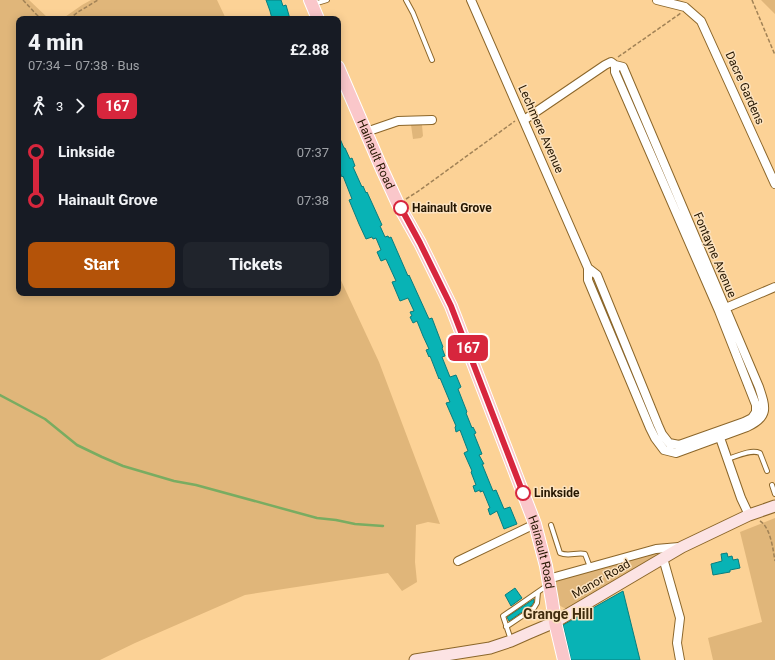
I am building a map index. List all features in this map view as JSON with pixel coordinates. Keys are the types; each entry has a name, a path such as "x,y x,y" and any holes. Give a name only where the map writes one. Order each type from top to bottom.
{"main road":[{"path":"311,2 317,16"},
{"name":"Hainault Road","path":"341,74 398,204 420,243 451,306 536,524 564,660"},
{"name":"Manor Road","path":"415,660 490,648 511,641 555,622 682,547 750,515 775,506"}],"street":[{"name":"Lechmere Avenue","path":"471,0 588,268 597,275 624,352 654,426 655,438 664,450 676,453 718,434"},
{"path":"657,0 686,8"},
{"name":"Dacre Gardens","path":"686,8 701,21 775,184"},
{"path":"523,118 605,65 616,67"},
{"name":"Fontayne Avenue","path":"616,67 755,389 764,402 763,415 757,422 747,427 718,434"},
{"path":"366,132 398,121 432,120"},
{"path":"722,310 775,287"},
{"path":"718,434 741,498 750,515"},
{"path":"458,561 536,524"},
{"name":"Manor Road","path":"549,582 591,567 656,549 682,547"},
{"path":"663,558 680,618 676,644 680,660"}],"lane":[{"path":"311,2 327,0"},
{"path":"406,0 413,13 432,60"},
{"path":"728,459 756,451 760,453 767,471"},
{"path":"772,485 775,494"},
{"path":"551,525 560,553 565,555 579,553 585,554 591,567"},
{"path":"511,641 503,616 538,592 549,582"},
{"path":"506,627 534,608 537,602 538,592"}],"path":[{"path":"23,0 38,16"},
{"path":"73,16 98,0"},
{"path":"752,0 775,54"},
{"path":"616,67 618,57 686,8"},
{"path":"398,204 523,118"},
{"path":"750,515 756,520 763,522 766,527 775,561"}],"shaded area":[{"path":"0,0 29,0 46,16 16,16 16,296 341,296 341,280 379,362 440,524 428,522 416,525 415,562 417,582 402,591 388,573 245,595 100,660 0,660"},
{"path":"91,0 217,0 225,16 66,16"},
{"path":"761,0 775,0 775,14"},
{"path":"411,125 422,125 423,136 421,138 413,139"},
{"path":"775,518 775,660 713,660 708,638 762,622 740,532"},
{"path":"669,550 567,609 558,604 553,581"}],"building":[{"path":"266,0 281,0 283,6 286,5 289,16 271,16"},
{"path":"341,141 350,159 352,158 355,166 353,167 362,187 363,186 366,193 367,192 382,225 380,226 385,237 391,237 429,319 432,318 443,347 445,356 442,357 450,377 456,375 461,387 458,389 472,428 473,427 476,433 474,434 482,454 479,455 484,464 482,464 493,491 496,490 504,509 510,507 517,524 504,529 497,511 490,515 488,509 490,508 483,491 480,492 480,490 475,492 473,486 476,485 464,453 468,451 460,430 456,432 456,426 446,403 450,402 426,350 429,349 417,321 413,323 410,317 412,316 410,312 414,311 408,298 400,301 392,282 396,281 386,259 381,261 377,252 381,250 376,238 373,239 372,237 366,239 349,200 352,199 343,176 342,177"},
{"path":"727,553 728,557 732,556 733,560 738,559 740,568 730,570 730,572 713,575 711,564 722,561 721,554"},
{"path":"515,588 522,598 511,606 505,595"},
{"path":"623,591 640,660 571,660 563,625"},
{"path":"534,599 531,606 509,621 507,617"}],"waterway":[{"path":"0,395 45,419 77,445 123,466 174,481 196,485 317,518 355,524 383,526"}],"bus line":[{"name":"167","path":"401,208 451,306 523,493"}],"place":[{"name":"Hainault Grove","path":"401,208"},
{"name":"Linkside","path":"523,493"}],"district":[{"name":"Grange Hill","path":"558,614"}]}
